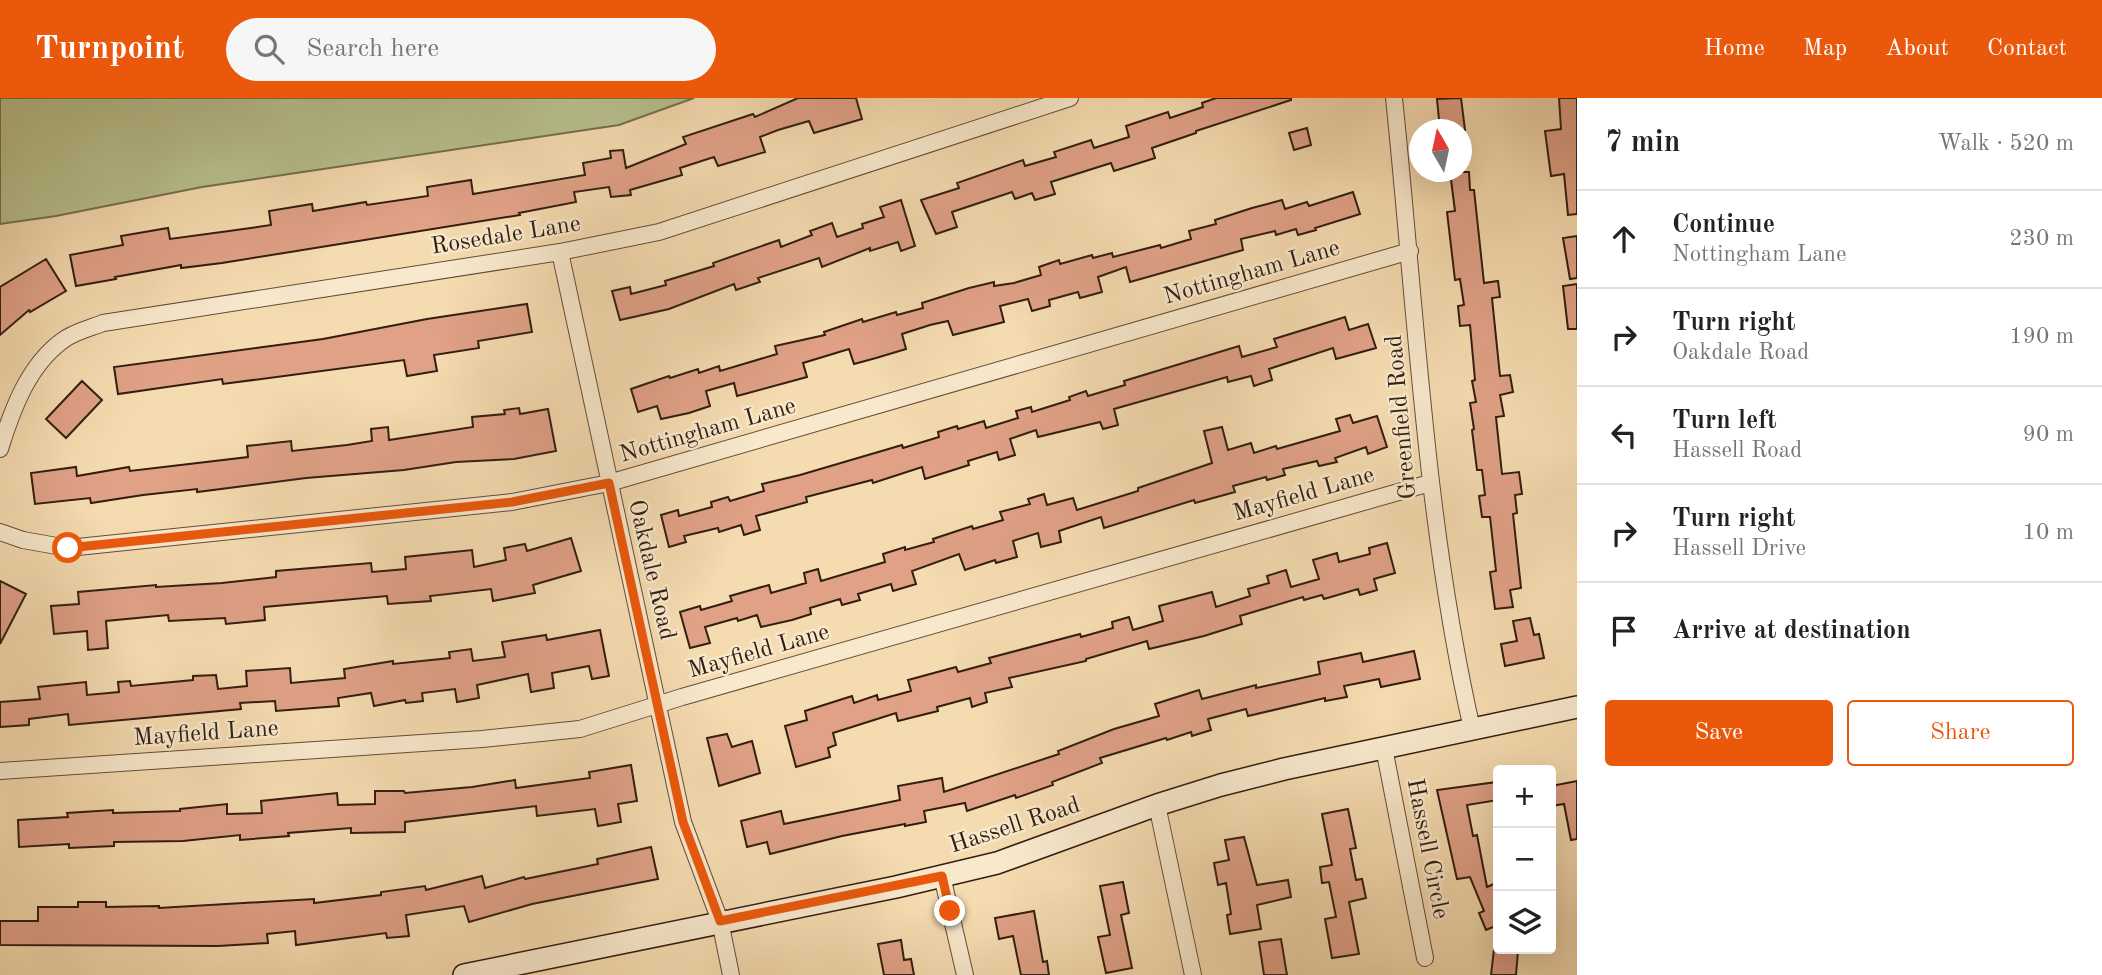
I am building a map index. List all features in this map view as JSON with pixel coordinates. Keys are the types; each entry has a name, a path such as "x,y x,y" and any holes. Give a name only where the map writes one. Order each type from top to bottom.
{"street":[{"name":"Rosedale Lane","path":"0,449 9,419 33,372 63,340 103,323 560,252 659,232 1070,98"},
{"name":"Greenfield Road","path":"1394,98 1430,483 1454,650 1472,729"},
{"name":"Nottingham Lane","path":"0,532 23,540 68,548 512,502 609,483 1410,251"},
{"name":"Oakdale Road","path":"560,252 683,822 720,921 732,975"},
{"name":"Mayfield Lane","path":"0,771 468,740 580,729 1430,483"},
{"name":"Hassell Road","path":"464,975 491,973 720,921 997,863 1157,805 1284,769 1577,707"},
{"name":"Hassell Circle","path":"1384,748 1425,958"},
{"path":"1157,805 1193,975"},
{"path":"942,876 965,975"}],"green space":[{"path":"0,98 694,98 619,125 202,187 56,216 0,224"}],"building":[{"path":"798,98 856,98 862,119 814,133 809,121 778,130 760,137 765,152 718,166 714,157 680,168 682,175 630,190 631,195 611,197 609,187 574,192 576,202 519,213 520,215 222,263 181,268 181,265 76,286 70,255 123,245 121,236 168,228 170,239 271,225 269,211 312,204 313,211 428,196 427,187 471,180 473,194 585,175 583,163 611,158 610,151 623,150 626,168 686,144 683,137 753,114 755,117"},
{"path":"1216,98 1291,100 1152,148 1155,158 1114,171 1111,163 1051,182 1055,194 1035,200 1032,193 1015,199 1012,192 952,212 957,227 936,234 921,200 959,188 957,183 1023,160 1025,166 1056,157 1054,152 1091,140 1094,148 1129,137 1126,126 1168,112 1170,118 1203,107 1202,103"},
{"path":"1461,98 1464,119 1439,119 1437,99"},
{"path":"1559,98 1577,98 1577,214 1568,215 1564,174 1551,176 1545,131 1561,129"},
{"path":"1307,128 1311,145 1294,150 1289,133"},
{"path":"1451,182 1470,182 1470,190 1474,190 1484,283 1498,281 1500,297 1492,298 1500,376 1510,375 1513,392 1500,395 1504,416 1496,417 1502,474 1519,472 1522,494 1515,495 1517,513 1513,514 1521,588 1510,590 1513,607 1495,609 1490,572 1496,571 1490,517 1482,517 1479,496 1485,495 1482,470 1477,470 1472,430 1470,403 1476,402 1472,381 1475,380 1470,325 1460,326 1458,306 1464,305 1460,279 1455,280 1447,212 1455,211"},
{"path":"1353,192 1360,214 1315,228 1316,230 1298,235 1296,229 1276,235 1275,231 1241,239 1243,250 1130,282 1126,267 1098,277 1102,292 1080,298 1078,292 1049,300 1050,306 1032,311 1028,299 1000,306 1004,322 953,335 948,321 930,325 902,334 906,349 876,358 854,364 849,349 803,363 807,377 737,396 734,383 706,391 710,406 689,413 661,419 657,406 638,412 631,389 698,369 699,373 719,366 720,371 777,354 775,346 825,335 824,332 862,319 863,322 896,312 897,315 923,308 922,303 969,288 994,282 994,286 1014,283 1041,275 1039,267 1059,260 1060,264 1092,255 1093,258 1112,253 1113,257 1160,245 1161,248 1191,239 1189,231 1216,224 1215,220 1252,208 1282,200 1285,209 1307,202 1309,206"},
{"path":"901,200 915,246 901,251 898,242 870,251 870,248 822,267 819,258 758,278 760,282 736,290 734,284 669,309 620,320 612,291 630,287 631,294 666,285 665,281 714,266 713,263 779,240 781,247 812,235 810,231 832,223 837,237 863,228 862,224 884,217 880,207"},
{"path":"1577,236 1577,278 1570,279 1563,238"},
{"path":"46,259 66,291 30,312 29,310 0,335 0,287"},
{"path":"1577,284 1577,329 1568,329 1563,286"},
{"path":"527,304 532,332 478,341 479,348 434,355 437,371 407,376 404,360 223,384 222,379 118,394 114,367 323,339 427,319"},
{"path":"1345,317 1349,330 1368,324 1376,348 1336,359 1333,348 1269,369 1272,380 1254,386 1251,376 1228,382 1227,377 1114,409 1118,425 1103,429 1100,422 1038,437 1036,430 1010,439 1015,455 999,460 997,452 968,461 969,465 925,479 922,467 873,483 872,480 806,497 807,502 756,516 760,530 744,535 741,525 719,532 718,528 684,536 686,542 669,547 661,515 678,510 679,516 712,507 711,502 728,497 730,501 764,491 762,484 902,445 903,448 939,437 938,432 957,426 958,429 984,421 986,428 1018,418 1016,411 1031,407 1032,412 1070,400 1069,397 1086,391 1088,396 1125,385 1124,381 1239,346 1242,357 1277,347 1274,339"},
{"path":"82,381 102,400 66,438 46,419"},
{"path":"519,408 520,414 548,409 556,451 514,459 456,462 197,492 197,489 143,495 91,503 90,498 35,504 31,473 76,467 77,476 129,467 130,471 248,457 247,446 291,441 292,451 347,445 372,441 371,429 388,427 389,440 473,427 472,417 505,414 504,410"},
{"path":"1350,415 1353,423 1377,416 1387,447 1368,454 1366,447 1335,458 1337,462 1319,466 1317,461 1283,469 1285,475 1233,486 1235,492 1195,503 1194,500 1104,528 1101,517 1059,531 1061,542 1041,547 1038,533 1013,541 1017,557 996,563 995,560 965,570 959,554 912,571 916,584 893,591 891,584 858,594 860,600 842,605 840,599 810,608 811,614 792,620 761,627 757,615 705,627 710,643 690,648 680,612 700,606 701,610 732,601 730,596 769,585 771,593 806,583 804,573 818,569 821,581 885,562 883,554 934,542 933,539 972,526 973,529 1003,520 1000,512 1030,504 1028,499 1044,494 1047,505 1073,498 1077,510 1138,491 1138,488 1212,463 1204,431 1222,427 1228,450 1251,443 1254,453 1340,431 1336,419"},
{"path":"571,538 581,571 533,585 535,593 493,601 491,589 430,596 431,601 388,604 387,596 264,607 265,620 226,624 225,618 169,621 168,615 106,621 108,648 88,650 87,631 54,634 51,606 79,604 78,592 156,585 222,583 276,577 276,571 371,563 372,572 406,569 405,557 472,550 474,567 506,560 504,548 525,544 527,551"},
{"path":"1387,543 1395,573 1374,579 1377,590 1360,595 1358,589 1324,599 1322,595 1304,600 1303,597 1240,616 1242,624 1204,636 1149,649 1147,641 1086,661 1009,678 1012,687 985,693 987,702 972,707 970,698 937,707 938,711 898,721 896,713 833,733 836,745 828,748 830,757 796,767 785,726 807,720 805,711 852,696 854,703 877,695 878,700 911,691 908,680 956,667 958,672 991,663 989,658 1113,628 1112,622 1129,617 1133,630 1163,621 1159,606 1212,592 1216,607 1250,596 1248,589 1269,583 1267,576 1286,570 1291,587 1319,579 1313,560 1337,553 1339,562 1370,554 1369,548"},
{"path":"0,581 26,594 0,644"},
{"path":"1530,618 1534,635 1539,634 1544,658 1505,666 1501,644 1517,641 1513,621"},
{"path":"600,630 609,676 592,679 589,666 552,673 554,688 531,692 528,674 477,685 479,698 457,702 455,689 422,693 423,701 406,703 405,700 374,706 371,693 338,698 339,706 276,711 275,701 240,703 241,709 69,725 68,714 29,719 29,725 0,727 0,702 40,699 38,687 86,682 87,695 119,692 118,682 130,681 131,686 216,675 218,689 247,686 246,671 290,668 291,683 345,678 344,669 393,661 393,664 450,658 449,652 471,649 473,661 505,657 502,642 546,635 547,640"},
{"path":"1414,651 1420,679 1381,687 1379,679 1344,686 1347,697 1325,701 1325,698 1248,716 1246,709 1208,719 1211,730 1192,736 1191,732 1167,740 1166,738 1100,758 1102,763 1016,798 1015,795 967,811 965,803 924,811 926,822 842,836 770,854 767,842 747,847 741,821 781,811 784,824 900,800 898,786 942,778 944,792 1059,754 1058,751 1114,729 1159,716 1155,704 1199,690 1202,699 1256,685 1256,688 1320,674 1318,662 1361,653 1363,662"},
{"path":"727,734 732,747 752,741 760,773 719,786 707,738"},
{"path":"631,765 637,801 618,804 621,822 598,826 595,809 537,816 536,806 405,822 405,832 351,833 351,828 240,840 240,835 183,841 114,842 114,846 69,848 69,844 19,847 18,820 68,817 67,813 113,810 113,813 180,811 227,804 227,814 262,813 261,801 337,793 338,805 375,804 375,791 405,793 515,780 516,788 590,778 589,772"},
{"path":"1577,781 1577,839 1571,840 1564,804 1556,805 1556,785"},
{"path":"1493,783 1493,801 1467,805 1473,836 1477,835 1487,887 1493,884 1493,927 1486,930 1479,913 1484,911 1470,877 1457,879 1437,790"},
{"path":"1348,809 1356,848 1350,849 1356,880 1362,879 1366,898 1349,902 1359,954 1332,958 1325,919 1336,917 1329,882 1322,883 1320,867 1332,865 1322,814"},
{"path":"1244,837 1257,885 1288,880 1291,897 1257,905 1261,929 1230,934 1227,915 1231,914 1226,883 1218,885 1214,863 1229,860 1225,840"},
{"path":"651,847 658,879 532,904 469,922 464,906 406,915 409,936 387,938 386,933 296,945 295,931 267,934 268,943 218,946 0,945 0,921 38,921 38,907 78,907 78,902 106,902 106,907 159,908 314,899 314,903 381,895 381,892 425,886 426,890 482,876 485,888 524,877 525,879 598,864 597,859"},
{"path":"1123,882 1129,913 1121,915 1132,968 1106,973 1098,937 1110,935 1100,886"},
{"path":"1034,911 1043,962 1047,961 1049,975 1021,975 1013,936 999,939 995,918"},
{"path":"1281,939 1287,975 1264,975 1259,942"},
{"path":"901,940 904,960 911,959 914,975 884,975 878,944"},
{"path":"1493,954 1518,954 1516,975 1491,975"}],"route":[{"path":"68,548 512,502 609,483 683,822 720,921 942,876 950,911"}]}
